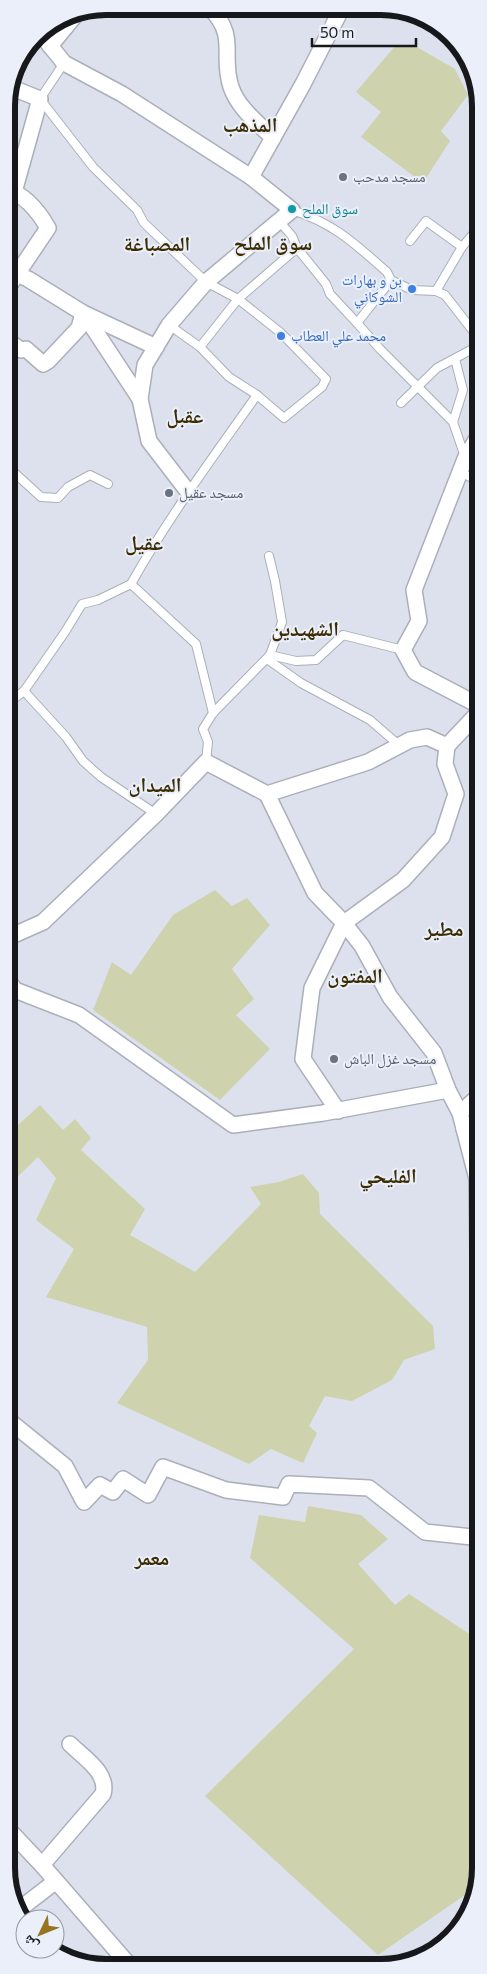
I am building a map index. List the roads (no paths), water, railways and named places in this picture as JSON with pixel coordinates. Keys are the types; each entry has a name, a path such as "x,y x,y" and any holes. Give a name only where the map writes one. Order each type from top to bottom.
{"street":[{"path":"216,15 223,24 226,35 231,87 241,106 273,138"},
{"path":"251,176 338,15"},
{"path":"50,46 69,23"},
{"path":"45,39 64,63 122,94 251,176 292,210 206,282 169,325 145,365 140,398 149,441 189,493"},
{"path":"15,175 40,99 17,90"},
{"path":"15,194 38,211 48,228 15,272"},
{"path":"15,277 28,279 83,314 156,347"},
{"path":"15,346 21,350 26,349 43,364 79,328 83,314"},
{"path":"83,314 140,398"},
{"path":"472,449 463,466 414,590 419,621 403,650 415,672 472,702"},
{"path":"338,1111 303,1059 312,988 344,923 403,880 442,836 456,794 445,764 447,746 472,719"},
{"path":"267,794 368,762 410,740 427,737 447,746"},
{"path":"15,934 43,922 156,814 206,762 267,794 315,893 344,923 362,946 390,997 434,1053 448,1090 460,1113 472,1160"},
{"path":"15,990 79,1016 234,1125 338,1111 448,1090"},
{"path":"460,1113 472,1102"},
{"path":"464,1130 472,1127"},
{"path":"15,1425 65,1466 84,1502 100,1484 113,1492 123,1479 148,1495 163,1467 226,1490 283,1497 289,1484 369,1488 425,1532 472,1537"},
{"path":"42,1865 103,1794 106,1785 102,1776 70,1744"},
{"path":"15,1836 124,1959"},
{"path":"23,1906 56,1881"}],"lane":[{"path":"64,63 40,99 93,167 137,210 144,223 206,282 238,299 281,333 326,379 322,387 284,418 257,395 230,377 200,347 169,325"},
{"path":"292,210 314,218 343,234 387,272 390,280 412,290 436,291 445,295 472,330"},
{"path":"279,221 326,284 330,294 380,349 453,422"},
{"path":"410,241 426,221 462,247"},
{"path":"436,291 462,247 472,235"},
{"path":"200,347 238,299 298,248"},
{"path":"358,323 390,280"},
{"path":"401,403 437,368 472,349"},
{"path":"455,359 463,390 453,422 463,466 472,474"},
{"path":"15,698 24,691 82,604 98,600 131,584 189,493 257,395"},
{"path":"15,473 41,497 58,498 68,487 90,475 108,484"},
{"path":"206,762 208,742 203,728 213,713 269,657 282,622 269,556"},
{"path":"131,584 196,644 213,713"},
{"path":"269,657 296,661 316,660 343,635 403,650"},
{"path":"269,657 301,683 370,720 400,746"},
{"path":"24,691 66,737 83,761 101,777 156,814"}],"place":[{"name":"مسجد مدحب","path":"343,177"},
{"name":"سوق الملح","path":"292,209"},
{"name":"بن و بهارات الشوكاني","path":"412,289"},
{"name":"محمد علي العطاب","path":"281,336"},
{"name":"مسجد عقيل","path":"169,493"},
{"name":"مسجد غزل الباش","path":"334,1059"}],"district":[{"name":"المذهب","path":"250,125"},
{"name":"سوق الملح","path":"273,243"},
{"name":"المصباغة","path":"157,244"},
{"name":"عقبل","path":"185,416"},
{"name":"عقيل","path":"144,543"},
{"name":"الشهيدين","path":"305,629"},
{"name":"الميدان","path":"155,785"},
{"name":"مطير","path":"444,929"},
{"name":"المفتون","path":"355,976"},
{"name":"الفليحي","path":"388,1176"},
{"name":"معمر","path":"152,1558"}]}
